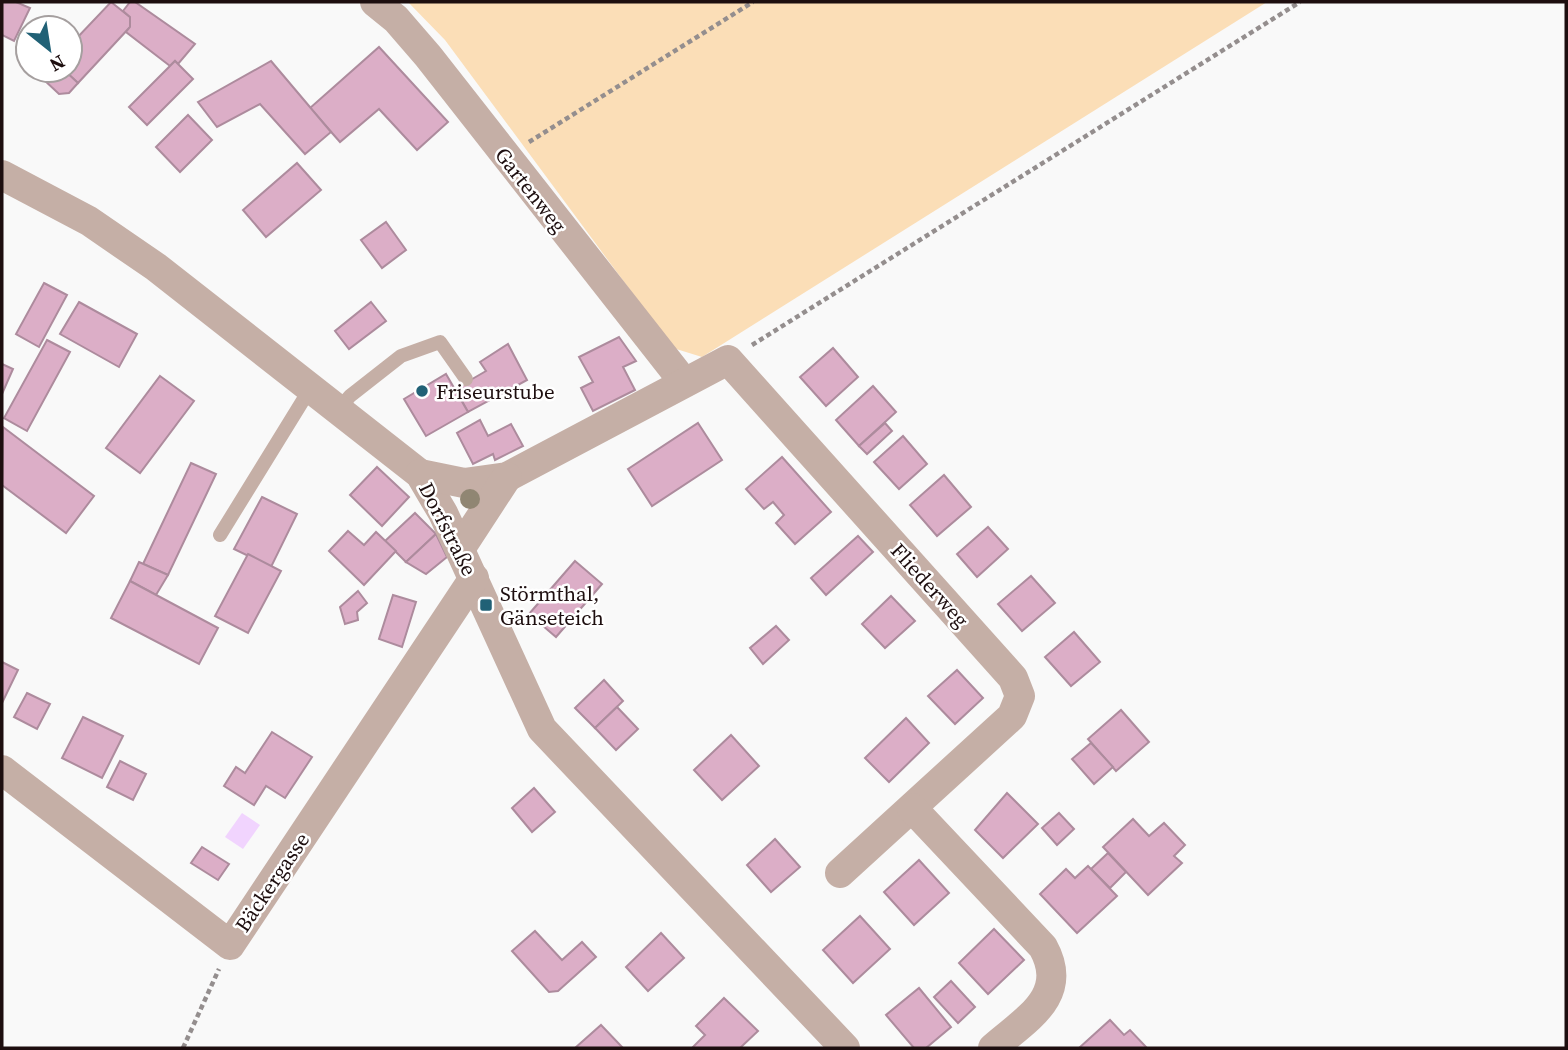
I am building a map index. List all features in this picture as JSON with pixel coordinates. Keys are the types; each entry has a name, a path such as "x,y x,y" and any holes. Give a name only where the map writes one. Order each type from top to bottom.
{"street":[{"name":"Gartenweg","path":"375,2 396,19 428,56 505,158 683,381"},
{"name":"Dorfstraße","path":"2,176 89,221 156,267 420,474 443,513 542,729 845,1048"},
{"path":"420,474 464,483 507,477 683,381 728,360"},
{"name":"Fliederweg","path":"728,360 1013,678 1020,696 1012,716 840,873"},
{"path":"460,550 507,477"},
{"name":"Bäckergasse","path":"2,770 230,945 474,578"},
{"path":"912,808 1042,947 1053,965 1052,986 1042,1003 993,1048"}],"lane":[{"path":"338,410 350,396 401,356 440,342 466,379"},
{"path":"220,535 310,389"}],"path":[{"path":"505,158 753,2"},
{"path":"728,360 1300,2"},
{"path":"183,1048 230,945"}],"shaded area":[{"path":"408,2 1267,2 702,357 673,348 445,40"},
{"path":"242,813 260,825 243,849 225,837"}],"building":[{"path":"2,2 16,2 30,8 27,14 14,14 14,41 2,35"},
{"path":"111,2 130,17 130,27 84,77 84,30"},
{"path":"130,2 135,2 195,44 178,64 175,61 170,66 126,32 130,27 130,17 123,11"},
{"path":"379,47 448,122 417,150 379,109 340,142 310,108"},
{"path":"175,61 193,79 147,125 129,107"},
{"path":"271,61 331,132 305,154 260,104 217,127 198,102"},
{"path":"48,84 77,84 69,93 59,94"},
{"path":"188,115 212,140 180,172 156,147"},
{"path":"297,163 321,190 266,237 243,210"},
{"path":"386,222 406,250 382,268 361,240"},
{"path":"44,283 67,295 39,347 16,334"},
{"path":"79,302 137,334 119,367 60,334"},
{"path":"371,302 386,321 349,349 335,331"},
{"path":"619,337 636,361 623,367 635,390 593,411 581,388 593,382 579,357"},
{"path":"47,340 70,352 27,431 4,418"},
{"path":"508,344 527,380 468,412 455,389 486,371 480,362"},
{"path":"833,348 858,377 826,406 800,377"},
{"path":"2,364 13,369 2,394"},
{"path":"446,374 468,412 426,436 404,399"},
{"path":"160,376 194,401 140,473 106,448"},
{"path":"873,386 896,412 859,446 836,420"},
{"path":"480,420 488,436 511,424 523,446 495,460 493,454 473,464 457,433"},
{"path":"698,423 722,460 652,506 628,469"},
{"path":"885,423 892,431 867,454 859,446"},
{"path":"3,427 94,496 66,533 2,485"},
{"path":"903,436 927,464 899,489 874,462"},
{"path":"782,457 831,512 795,544 776,523 784,515 773,502 764,509 746,489"},
{"path":"191,463 216,474 168,575 143,564"},
{"path":"377,467 409,497 382,526 350,495"},
{"path":"944,475 971,507 937,536 910,505"},
{"path":"262,497 297,514 271,567 234,549"},
{"path":"415,513 436,534 406,562 385,541"},
{"path":"988,527 1008,549 977,577 957,554"},
{"path":"348,531 364,545 376,532 396,551 364,585 329,551"},
{"path":"436,534 447,557 426,574 406,562"},
{"path":"858,536 873,552 826,595 811,578"},
{"path":"248,554 281,571 248,633 215,616"},
{"path":"575,561 602,584 556,637 529,614"},
{"path":"139,562 168,575 156,595 130,581"},
{"path":"1031,576 1055,603 1022,631 998,604"},
{"path":"130,581 218,628 199,664 111,618"},
{"path":"358,591 367,603 357,612 358,620 345,624 340,607"},
{"path":"393,595 416,602 402,647 379,639"},
{"path":"891,596 915,621 885,648 862,624"},
{"path":"776,626 789,640 763,664 750,648"},
{"path":"1074,632 1100,662 1071,686 1045,657"},
{"path":"2,662 18,670 2,703"},
{"path":"957,670 983,698 955,724 928,696"},
{"path":"604,680 623,701 595,728 575,708"},
{"path":"27,693 50,704 37,729 14,717"},
{"path":"617,707 638,729 616,750 595,728"},
{"path":"1121,710 1149,742 1116,771 1088,739"},
{"path":"83,717 123,736 102,778 62,758"},
{"path":"906,718 929,743 889,782 865,758"},
{"path":"272,732 312,757 285,798 266,786 254,805 224,786 236,767 245,773"},
{"path":"731,735 759,766 722,800 694,770"},
{"path":"1091,743 1113,767 1094,784 1072,759"},
{"path":"120,761 146,774 133,800 107,787"},
{"path":"534,788 555,812 532,832 512,808"},
{"path":"1007,793 1038,824 1003,858 975,830"},
{"path":"1059,813 1074,829 1057,845 1042,828"},
{"path":"1133,819 1149,836 1164,823 1185,845 1174,856 1182,863 1148,895 1103,847"},
{"path":"775,839 800,867 771,892 747,865"},
{"path":"202,847 229,864 218,880 191,863"},
{"path":"1108,853 1126,872 1110,888 1091,869"},
{"path":"919,860 949,893 914,925 884,892"},
{"path":"1088,866 1117,896 1077,933 1040,894 1066,869 1075,878"},
{"path":"860,916 890,949 853,983 823,950"},
{"path":"994,929 1024,960 988,994 959,963"},
{"path":"535,931 562,960 582,942 596,957 558,991 549,992 512,951"},
{"path":"661,933 684,958 648,991 626,967"},
{"path":"951,981 975,1007 958,1023 934,997"},
{"path":"919,988 951,1027 926,1048 914,1048 886,1015"},
{"path":"724,998 758,1031 740,1048 692,1048 705,1035 696,1026"},
{"path":"1110,1020 1124,1035 1130,1030 1147,1048 1079,1048"},
{"path":"601,1025 623,1048 575,1048"}],"place":[{"name":"Friseurstube","path":"422,391"},
{"name":"Störmthal, Gänseteich","path":"486,605"}]}
